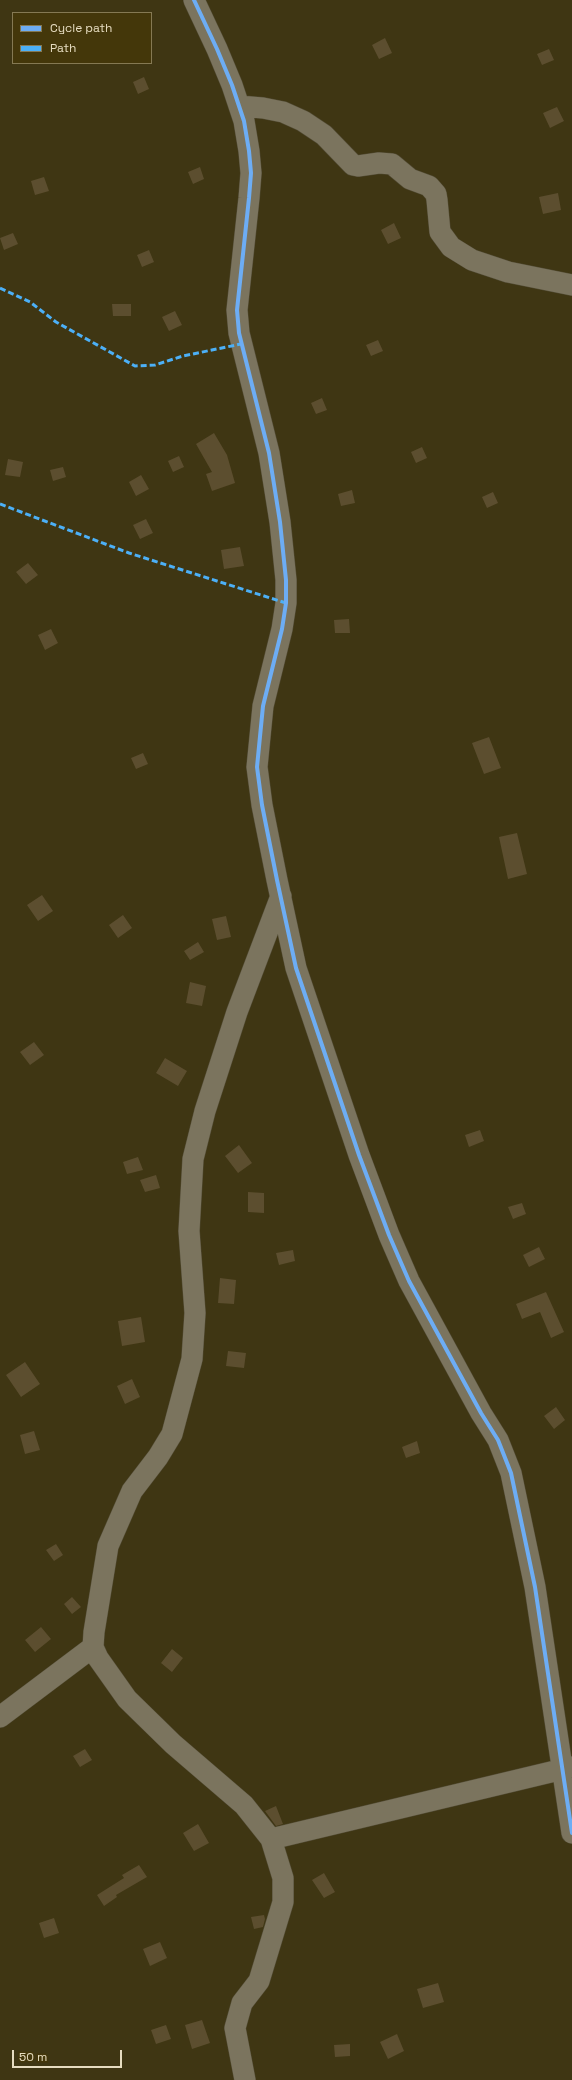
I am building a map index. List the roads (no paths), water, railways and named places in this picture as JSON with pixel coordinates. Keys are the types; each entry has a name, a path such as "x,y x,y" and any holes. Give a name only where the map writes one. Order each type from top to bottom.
{"street":[{"path":"194,0 218,49 240,106 249,151 251,173 237,310 239,334 270,453 280,522 286,580 286,603 282,629 263,706 258,767 262,805 296,968 359,1155 389,1235 410,1281 481,1413 498,1440 511,1473 535,1586 567,1768 572,1833"},
{"path":"240,106 264,108 283,112 303,121 324,135 353,165 358,166 379,163 392,164 410,179 429,186 436,194 438,200 440,232 451,247 472,260 508,272 572,285"},
{"path":"245,2080 235,2028 242,2004 259,1981 283,1902 283,1878 271,1839 244,1806 173,1744 127,1700 98,1658 93,1646 108,1546 132,1490 158,1457 172,1434 192,1359 195,1313 189,1231 193,1159 206,1111 237,1012 281,896"},
{"path":"0,1717 93,1646"},
{"path":"271,1839 567,1768"}]}
